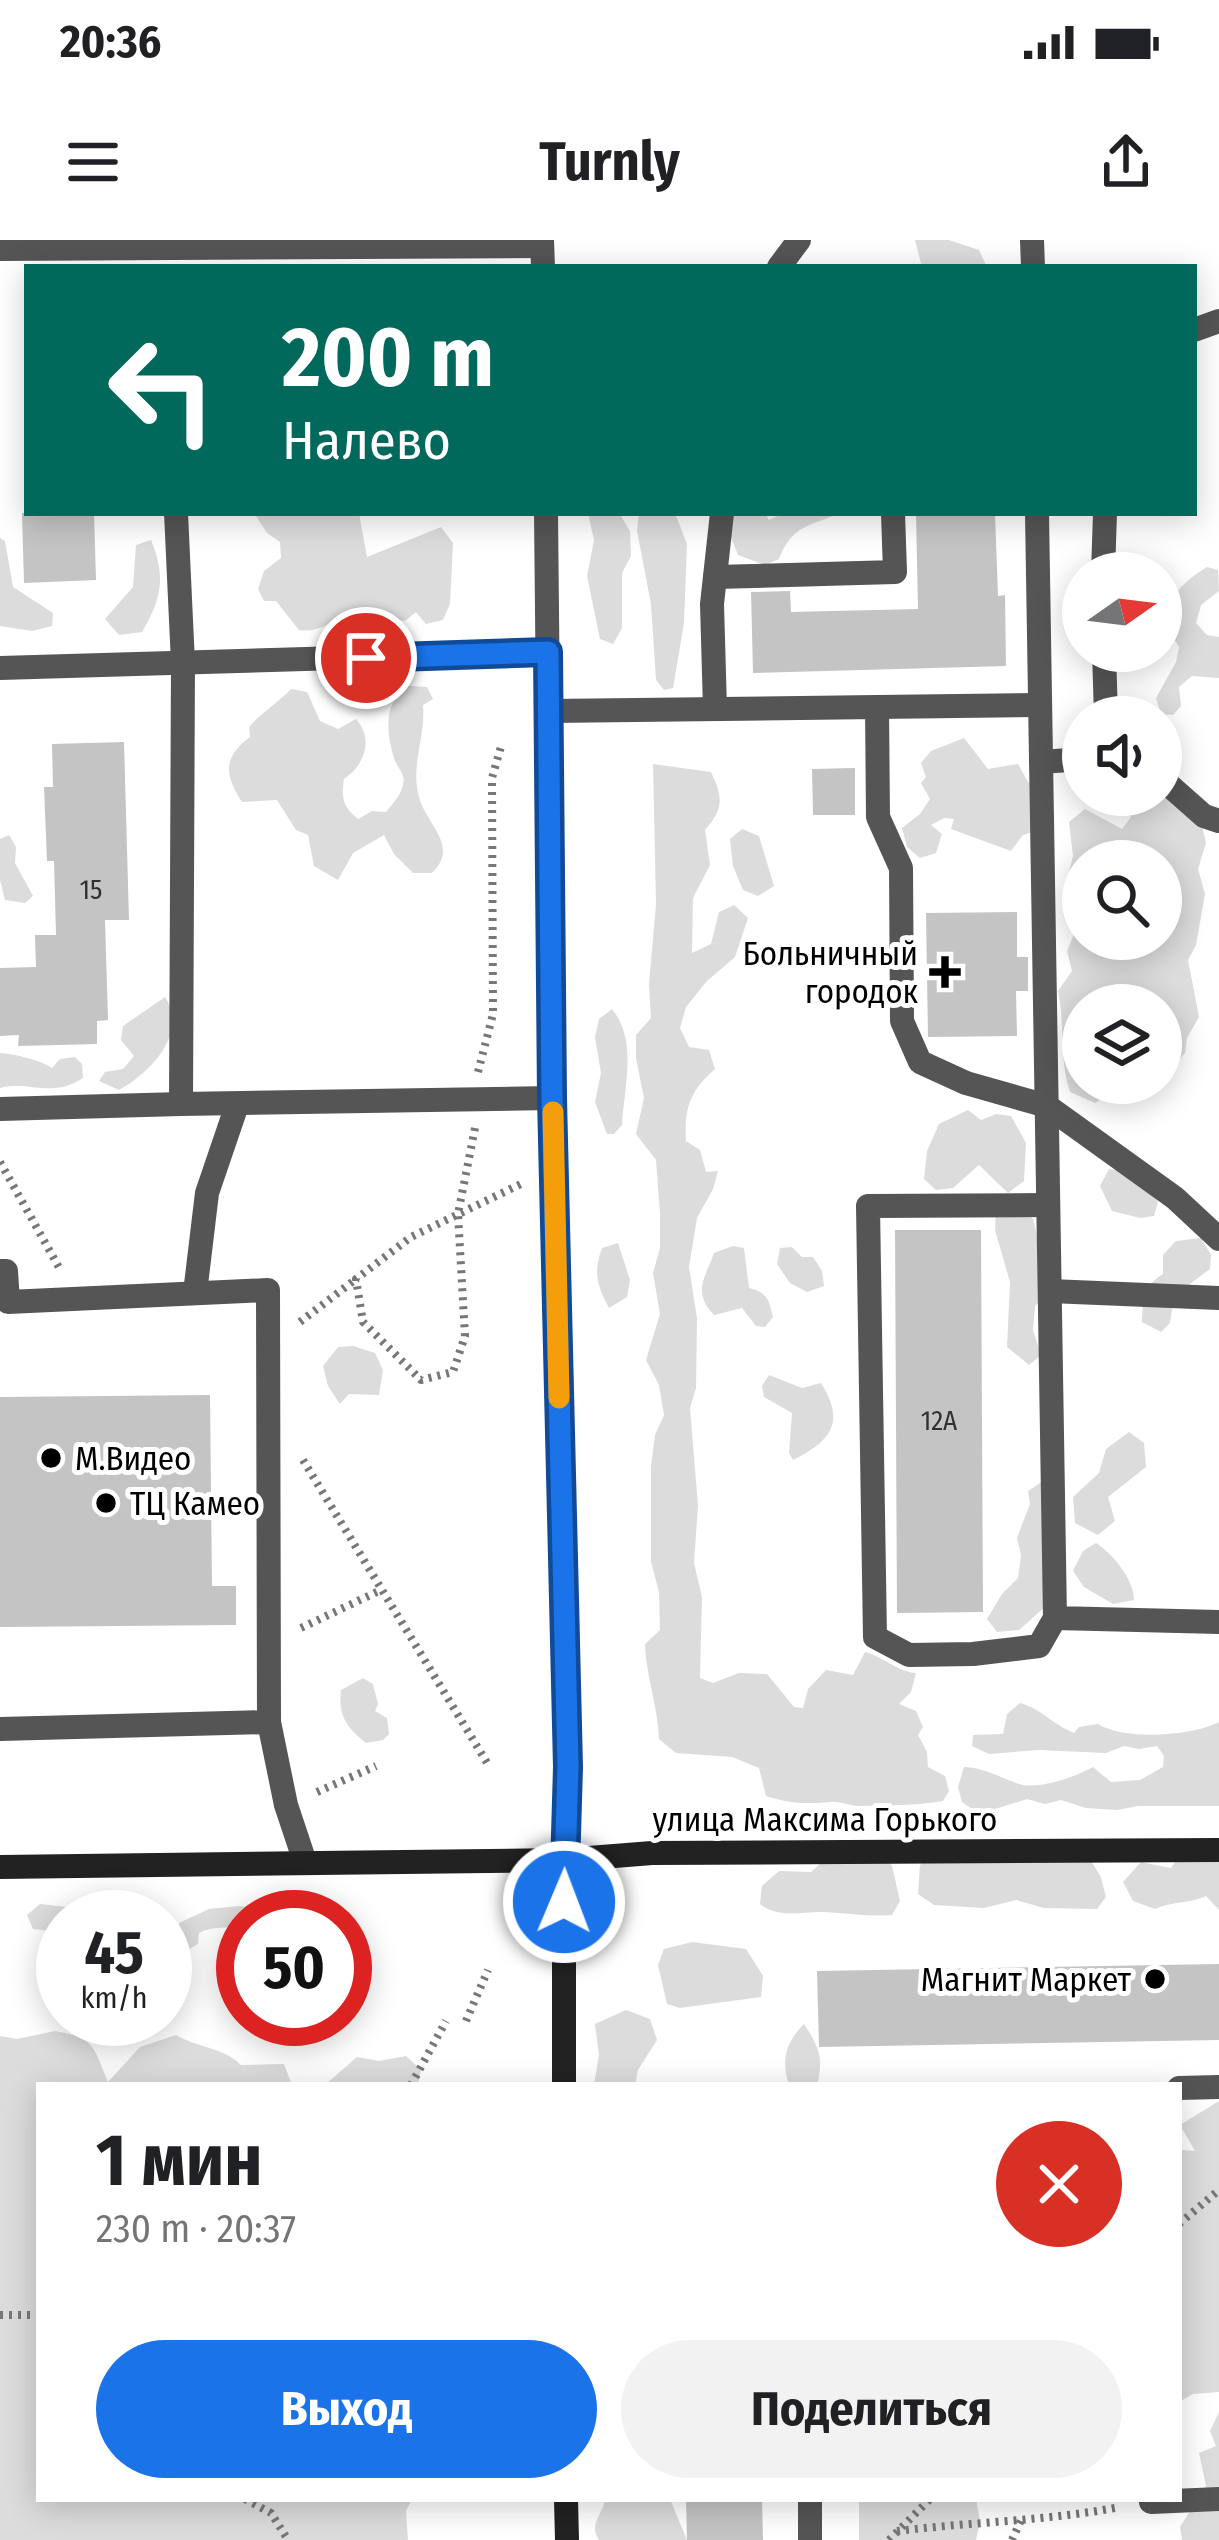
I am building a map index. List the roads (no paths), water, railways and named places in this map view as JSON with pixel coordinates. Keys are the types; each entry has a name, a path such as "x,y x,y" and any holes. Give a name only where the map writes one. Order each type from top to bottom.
{"main road":[{"name":"улица Максима Горького","path":"0,1867 565,1860 652,1852 1219,1850"},
{"path":"564,2082 565,1860"},
{"path":"566,2502 567,2540"}],"street":[{"path":"0,249 93,258 542,251"},
{"path":"176,516 183,663 182,1104"},
{"path":"546,516 552,1098 568,1767 565,1860"},
{"path":"716,709 715,578 722,516"},
{"path":"715,578 895,572 893,516"},
{"path":"1037,516 1055,1618 1040,1646 909,1655 875,1637 868,1206 1048,1205"},
{"path":"1104,552 1105,516"},
{"path":"0,668 548,652"},
{"path":"549,711 1040,705"},
{"path":"877,707 878,818 901,868 902,1021 920,1062 966,1083 1047,1106 1175,1198 1219,1239"},
{"path":"1041,762 1062,760"},
{"path":"1182,797 1204,816 1219,821"},
{"path":"0,1109 552,1098"},
{"path":"195,1293 207,1193 237,1105"},
{"path":"0,1271 6,1271 8,1302 268,1290 268,1722 286,1805 305,1862"},
{"path":"1050,1291 1219,1298"},
{"path":"1055,1618 1219,1622"},
{"path":"0,1730 268,1722"},
{"path":"1182,2088 1219,2086"},
{"path":"1182,2501 1219,2500"},
{"path":"809,2502 810,2540"}],"place":[{"name":"Больничный городок","path":"945,972"},
{"name":"М.Видео","path":"51,1458"},
{"name":"ТЦ Камео","path":"106,1503"},
{"name":"Магнит Маркет","path":"1155,1979"}]}
